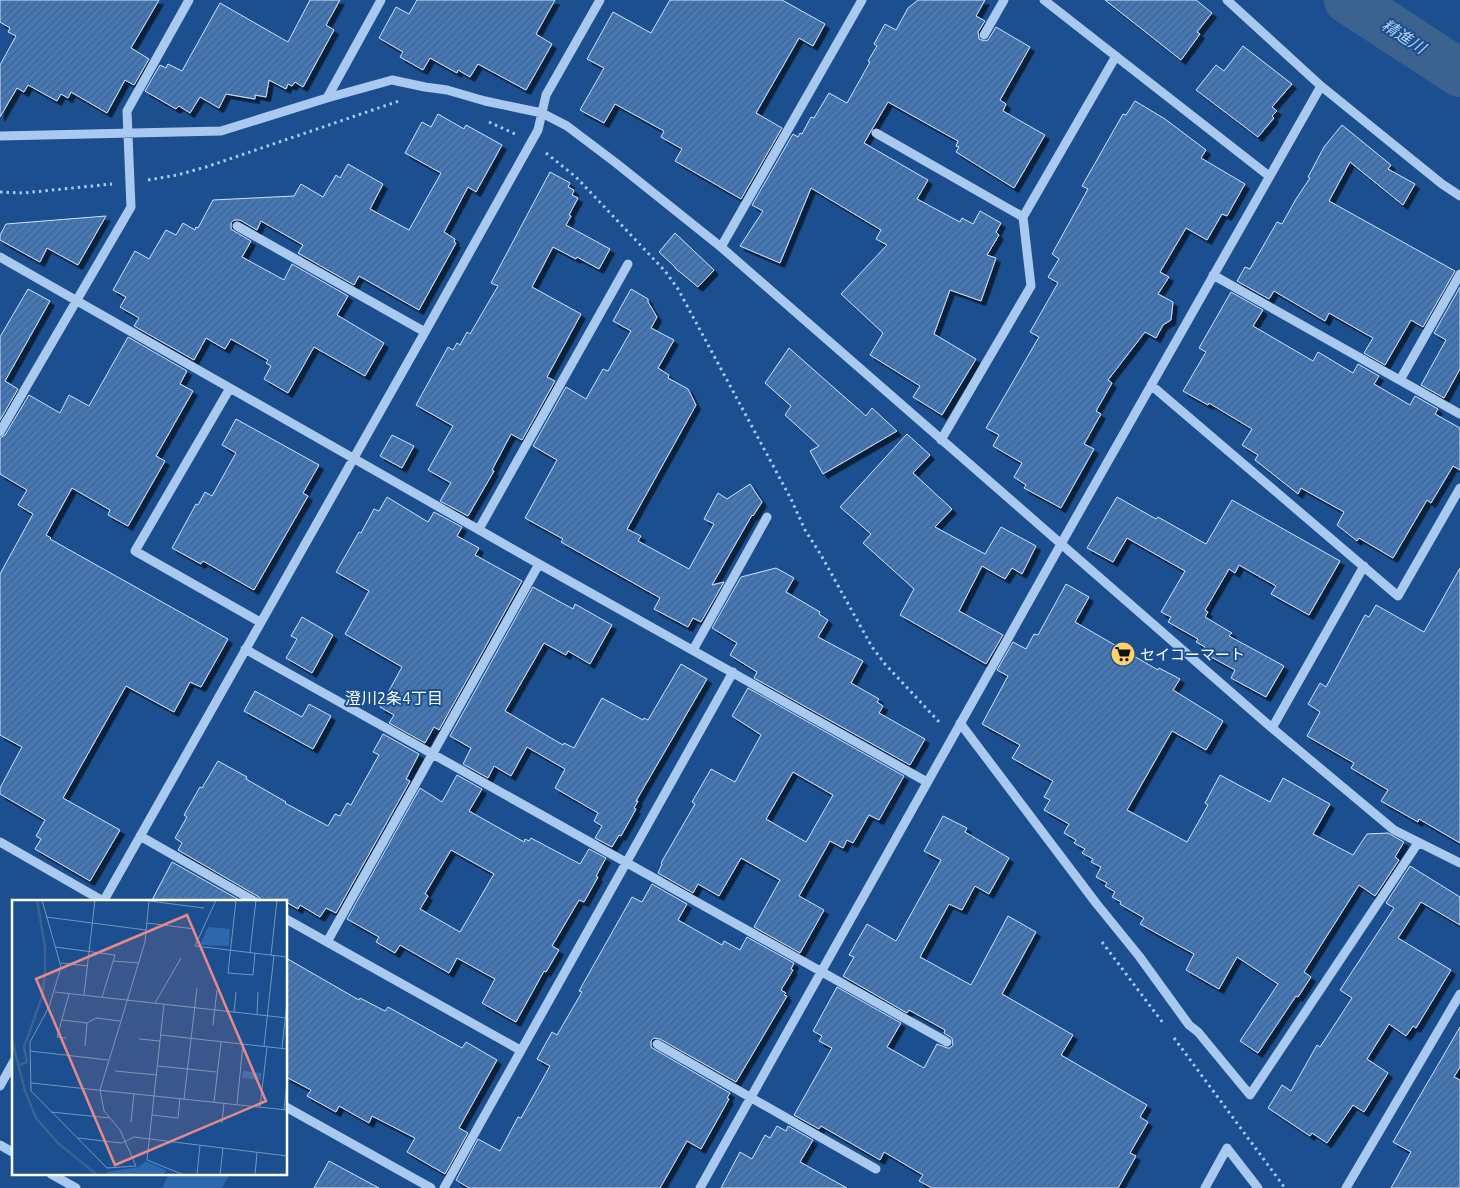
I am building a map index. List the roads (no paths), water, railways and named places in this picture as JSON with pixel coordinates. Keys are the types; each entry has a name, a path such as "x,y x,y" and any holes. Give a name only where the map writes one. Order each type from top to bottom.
{"street":[{"path":"0,432 132,207 128,110 189,0"},
{"path":"327,98 381,0"},
{"path":"104,900 538,130 546,95 600,0"},
{"path":"721,247 862,0"},
{"path":"984,35 1004,0"},
{"path":"1044,0 1269,176"},
{"path":"1227,0 1321,86 1442,184 1460,196"},
{"path":"941,440 1031,286 1023,217 1116,56"},
{"path":"0,136 221,131 392,80 447,90 542,114 567,126 721,247 1272,728 1394,830 1460,863"},
{"path":"700,1188 960,723 1321,86"},
{"path":"876,133 1023,217"},
{"path":"237,226 425,332"},
{"path":"0,257 539,564 927,782"},
{"path":"479,529 628,264"},
{"path":"1400,380 1460,274"},
{"path":"1213,275 1460,414"},
{"path":"1151,385 1398,596 1460,488"},
{"path":"230,388 136,550 260,622"},
{"path":"693,650 767,517"},
{"path":"327,942 539,564"},
{"path":"1272,728 1364,566"},
{"path":"245,649 947,1042"},
{"path":"444,1188 732,672"},
{"path":"960,723 1096,904 1139,956 1189,1025 1198,1032 1250,1095 1418,843"},
{"path":"140,836 252,900"},
{"path":"0,842 101,900"},
{"path":"288,920 520,1050"},
{"path":"1346,1188 1460,994"},
{"path":"657,1044 876,1169"},
{"path":"0,1086 12,1065"},
{"path":"288,1108 431,1188"},
{"path":"0,1146 12,1152"},
{"path":"1205,1188 1227,1148 1258,1188"},
{"path":"55,1176 76,1188"}],"waterway":[{"name":"精進川","path":"1348,0 1460,73"}],"place":[{"name":"セイコーマート","path":"1123,654"}],"district":[{"name":"澄川2条4丁目","path":"394,698"}]}
